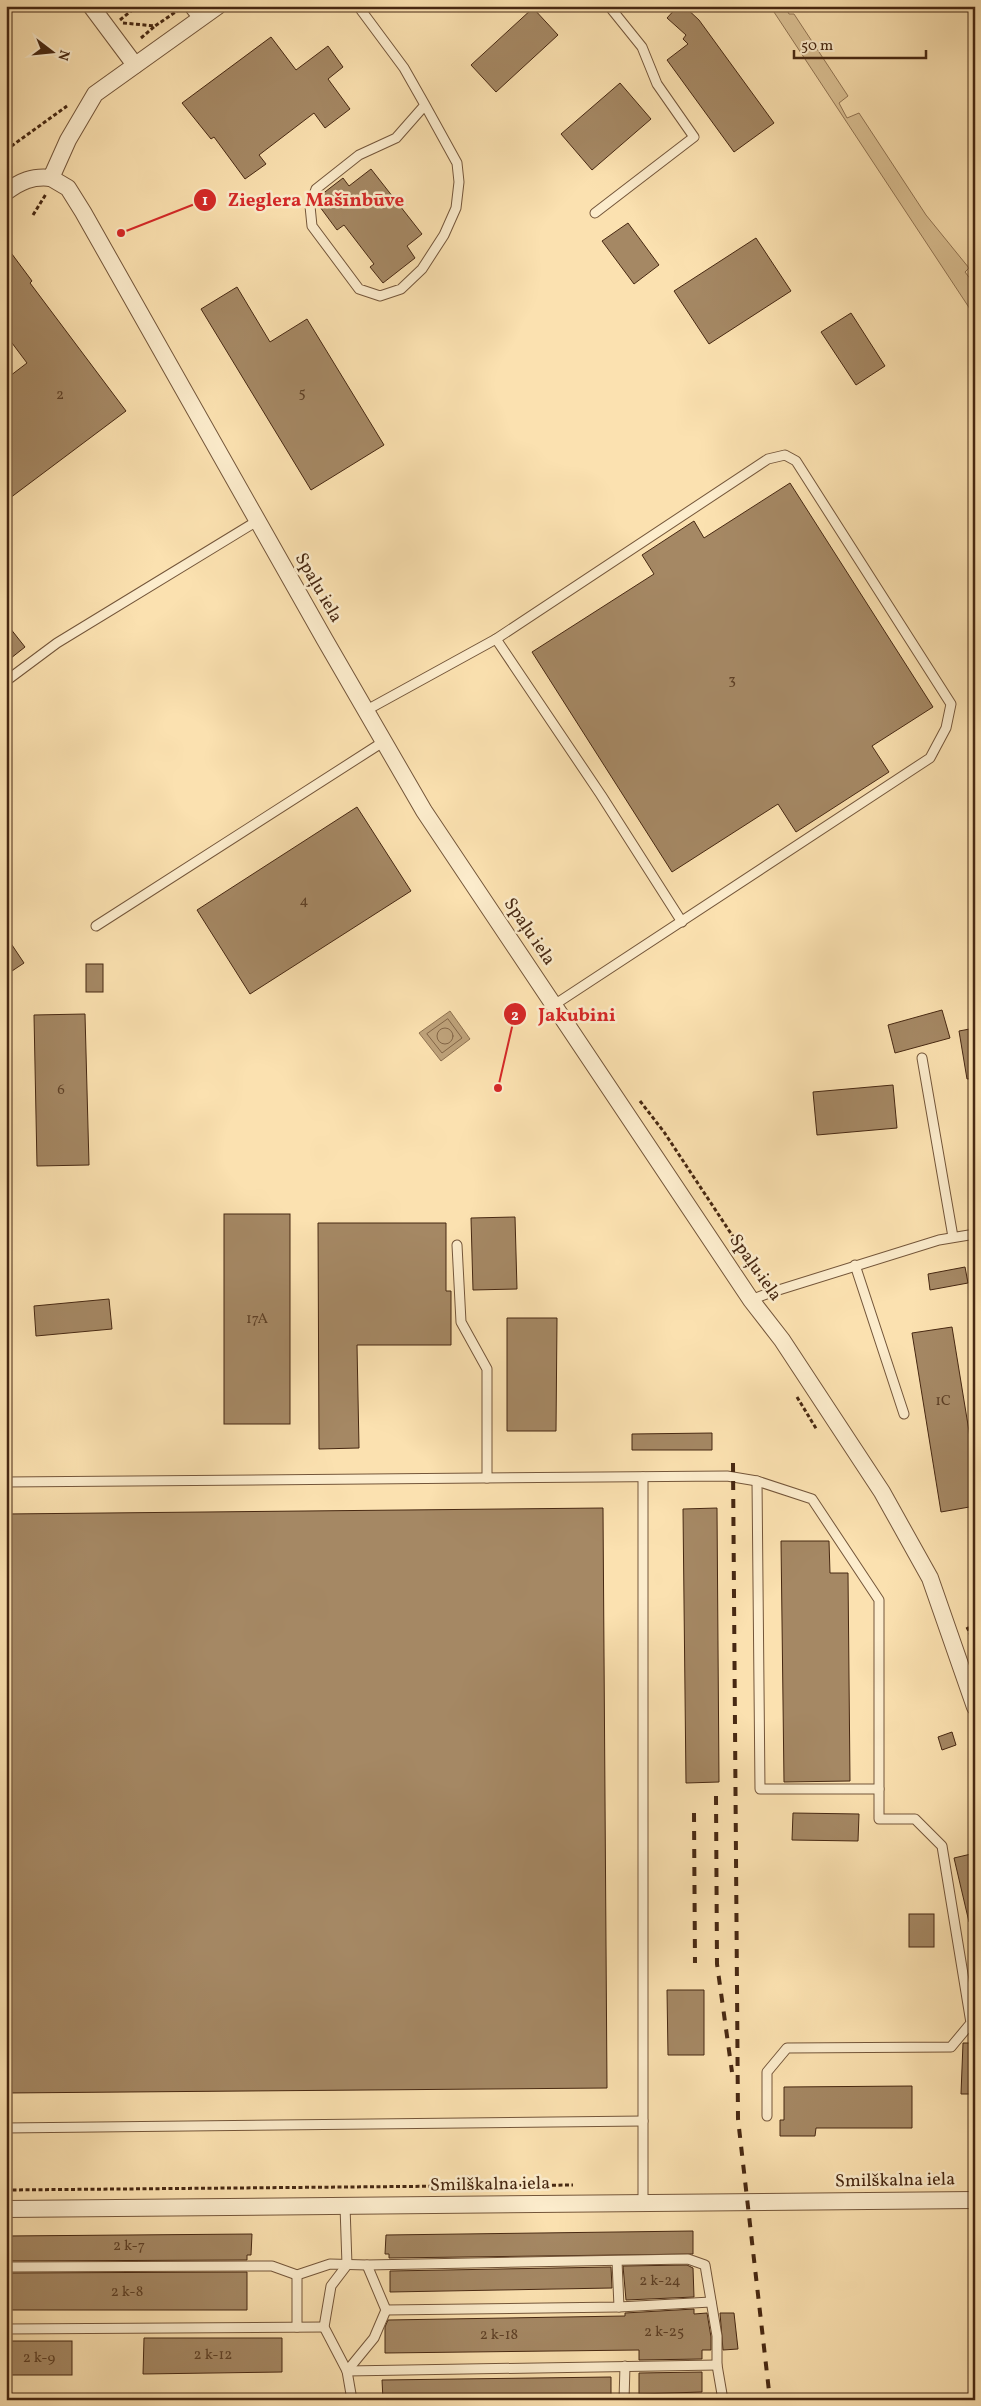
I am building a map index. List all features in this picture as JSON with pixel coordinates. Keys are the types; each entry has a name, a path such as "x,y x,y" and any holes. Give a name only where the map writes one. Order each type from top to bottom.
{"street":[{"path":"91,6 135,66"},
{"path":"6,192 22,181 38,177 51,178 68,140 95,94 218,6"},
{"name":"Spaļu iela","path":"51,178 68,188 78,204 365,711 424,811 752,1300 782,1340 882,1492 930,1578 975,1707"},
{"name":"Smilškalna iela","path":"6,2209 975,2200"}],"lane":[{"path":"188,6 199,20"},
{"path":"358,6 404,68 425,105 457,163 459,182 456,208 444,236 422,269 401,288 380,296 360,289 312,226 310,206 316,189 359,155 396,138 425,105"},
{"path":"595,213 694,138 656,84 642,47 610,6"},
{"path":"365,711 496,639 768,459 785,455 796,461 951,704 946,728 930,758 554,1005"},
{"path":"6,681 57,643 257,520"},
{"path":"496,639 601,796 682,922"},
{"path":"96,926 383,742"},
{"path":"922,1058 953,1238"},
{"path":"752,1300 855,1265 939,1240 975,1234"},
{"path":"457,1245 461,1322 487,1370 487,1478"},
{"path":"855,1265 904,1414"},
{"path":"6,1482 727,1476 757,1481 812,1499 879,1600 879,1819 915,1819 942,1846 971,2023 951,2047 787,2048 767,2072 768,2116"},
{"path":"643,1477 643,2203"},
{"path":"757,1481 760,1789 878,1789"},
{"path":"6,2128 643,2121"},
{"path":"196,2400 352,2400 347,2371 324,2327 332,2286 347,2265 345,2206"},
{"path":"6,2267 272,2266 296,2275 330,2264 366,2265 688,2259 705,2265 717,2336 717,2365 723,2400"},
{"path":"617,2261 618,2307"},
{"path":"347,2371 374,2338 386,2310 366,2265"},
{"path":"296,2275 297,2327"},
{"path":"386,2310 618,2307 711,2302"},
{"path":"6,2329 324,2327"},
{"path":"347,2371 717,2365"},
{"path":"624,2400 625,2366"}],"path":[{"path":"138,6 118,20 155,26 183,6"},
{"path":"6,150 74,102"},
{"path":"33,215 44,199 51,178"},
{"path":"6,2190 575,2185"}],"shaded area":[{"path":"770,6 785,6 789,14 794,14 848,96 839,103 847,118 859,113 926,215 969,268 965,272 975,285 975,310 972,312"}],"water":[{"path":"450,1011 470,1039 441,1061 419,1033"}],"building":[{"path":"678,6 684,6 699,20 774,123 734,152 667,60 688,44 683,39 686,35 667,18"},
{"path":"533,8 558,35 496,92 471,65"},
{"path":"271,37 296,70 328,46 343,67 328,79 350,109 325,128 314,113 259,155 266,164 245,179 214,137 211,139 182,103"},
{"path":"620,83 651,119 592,170 561,134"},
{"path":"371,169 422,234 407,246 415,258 383,283 370,267 374,264 344,225 337,230 320,207 326,202 321,195 343,178 349,186"},
{"path":"628,223 659,265 634,284 602,241"},
{"path":"756,238 791,291 709,344 674,291"},
{"path":"6,246 32,281 30,283 126,411 6,501 6,379 27,363 6,335"},
{"path":"237,287 270,342 307,319 384,445 311,490 201,309"},
{"path":"851,313 885,366 856,385 821,332"},
{"path":"790,483 933,707 872,746 889,772 796,832 778,804 672,872 532,652 654,574 642,555 694,521 704,538"},
{"path":"6,623 25,647 6,662"},
{"path":"357,807 411,891 250,994 197,910"},
{"path":"6,936 24,963 6,975"},
{"path":"86,964 103,964 103,992 86,992"},
{"path":"942,1010 950,1038 895,1053 888,1025"},
{"path":"85,1014 89,1165 37,1166 34,1015"},
{"path":"975,1028 975,1078 967,1079 959,1031"},
{"path":"893,1085 897,1128 817,1135 813,1092"},
{"path":"224,1214 290,1214 290,1424 224,1424"},
{"path":"515,1217 517,1289 473,1290 471,1218"},
{"path":"318,1223 446,1223 446,1291 451,1291 451,1345 357,1345 359,1448 319,1449"},
{"path":"965,1267 968,1283 930,1290 928,1274"},
{"path":"109,1299 112,1329 36,1336 34,1306"},
{"path":"507,1318 557,1318 556,1431 507,1431"},
{"path":"952,1327 975,1468 975,1506 941,1512 912,1333"},
{"path":"712,1433 712,1450 632,1450 632,1434"},
{"path":"603,1508 607,2088 6,2093 6,1514"},
{"path":"717,1508 719,1782 686,1783 683,1509"},
{"path":"781,1541 829,1541 830,1573 848,1573 850,1781 784,1782"},
{"path":"952,1732 956,1745 942,1750 938,1737"},
{"path":"793,1813 859,1814 858,1841 792,1840"},
{"path":"971,1854 975,1871 975,1922 969,1922 954,1858"},
{"path":"909,1914 934,1914 934,1947 909,1947"},
{"path":"667,1990 704,1990 704,2055 668,2055"},
{"path":"963,2043 975,2043 975,2094 961,2094"},
{"path":"912,2086 912,2128 816,2128 815,2136 780,2136 780,2120 784,2120 784,2087"},
{"path":"693,2231 693,2254 389,2258 389,2254 385,2254 386,2235"},
{"path":"252,2234 251,2255 247,2255 247,2260 6,2261 6,2236"},
{"path":"687,2265 693,2268 694,2297 626,2300 623,2266"},
{"path":"611,2267 612,2288 390,2292 390,2271"},
{"path":"247,2272 247,2310 6,2310 6,2273"},
{"path":"694,2309 694,2314 707,2313 711,2337 711,2350 702,2350 702,2359 639,2360 639,2350 385,2353 385,2327 388,2320 625,2316 625,2313"},
{"path":"720,2313 734,2313 738,2349 723,2350"},
{"path":"144,2338 282,2338 282,2372 143,2374"},
{"path":"6,2341 72,2341 72,2375 6,2375"},
{"path":"702,2372 702,2392 639,2394 639,2373"},
{"path":"611,2377 611,2400 383,2400 382,2380"}],"railway":[{"path":"733,1463 738,2119 770,2400"},
{"path":"716,1796 717,1964 732,2072"},
{"path":"694,1813 695,1963"}],"place":[{"name":"Zieglera Mašīnbūve","path":"121,233"},
{"name":"Jakubini","path":"498,1088"}]}
